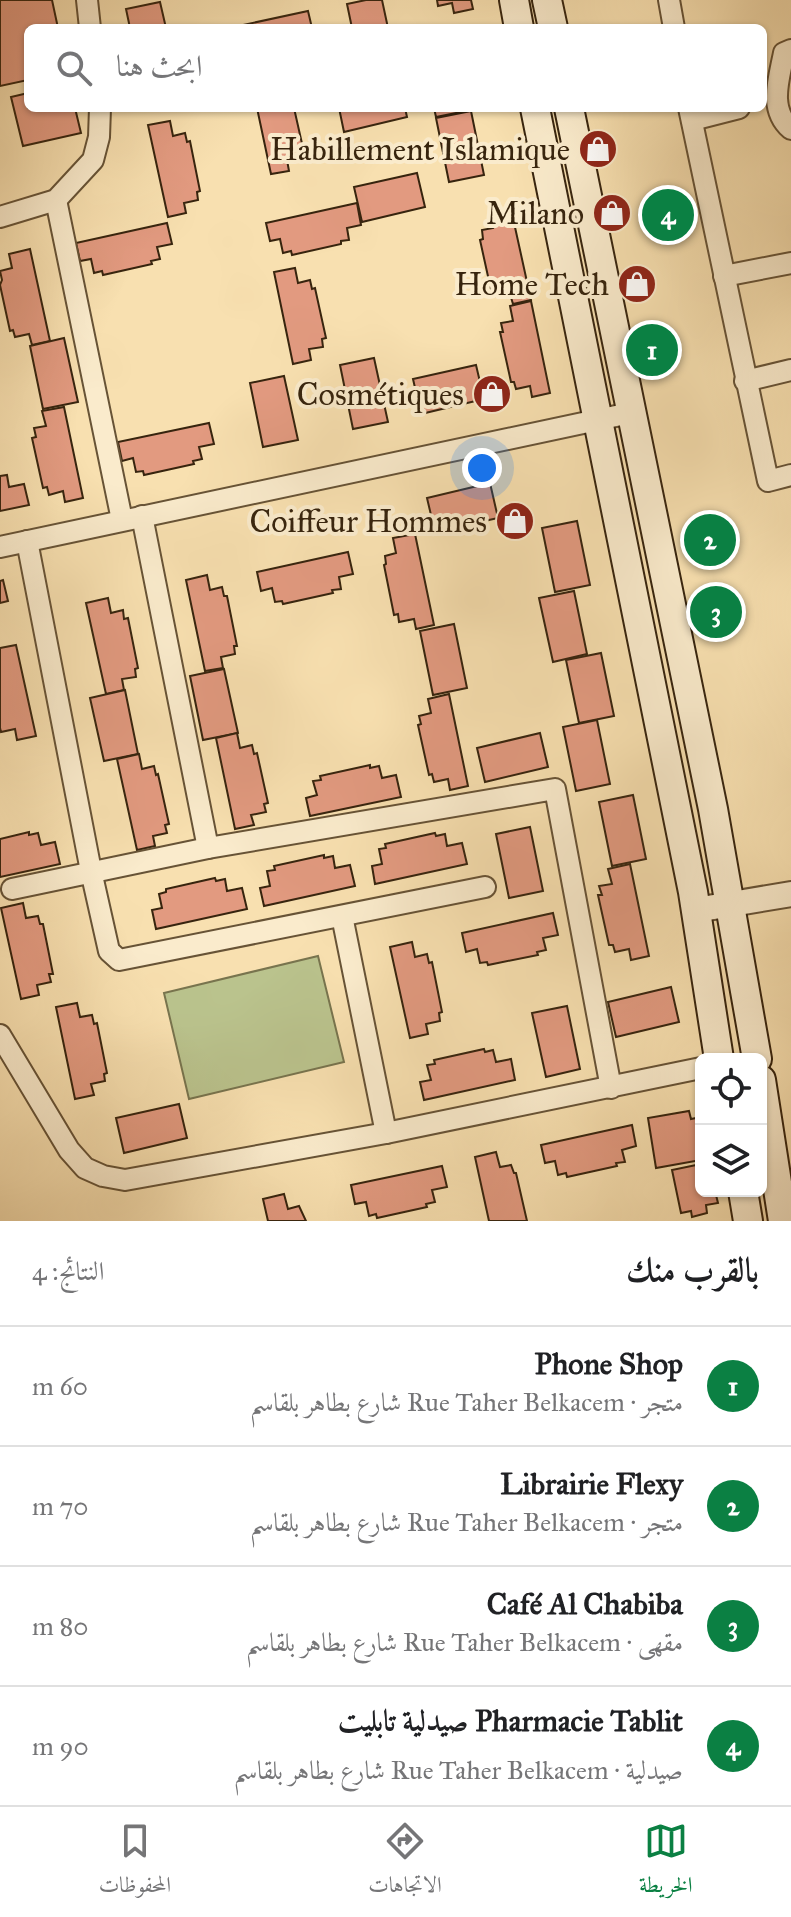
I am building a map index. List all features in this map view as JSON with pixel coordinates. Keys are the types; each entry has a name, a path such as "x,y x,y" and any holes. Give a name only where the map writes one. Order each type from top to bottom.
{"main road":[{"path":"514,0 518,24"},
{"path":"547,0 552,24"},
{"path":"536,112 696,910 718,1053"},
{"path":"570,112 732,905 756,1053"},
{"path":"767,1108 785,1192 783,1221"},
{"path":"744,1197 748,1221"}],"street":[{"path":"87,0 90,24"},
{"path":"669,0 673,24"},
{"path":"791,50 784,53 769,100 791,129"},
{"path":"0,217 56,200 93,160 104,112"},
{"path":"691,114 768,481 791,475"},
{"path":"56,200 208,848"},
{"path":"724,276 791,263"},
{"path":"745,381 791,370"},
{"path":"0,547 630,413"},
{"path":"27,541 91,871 109,951 119,960 485,887"},
{"path":"12,889 208,848 555,789 611,1088"},
{"path":"696,910 791,894"},
{"path":"342,916 386,1133"},
{"path":"0,1035 69,1150 85,1168 103,1176 125,1180 386,1133 695,1069"}],"green space":[{"path":"318,956 344,1062 189,1099 164,993"}],"building":[{"path":"0,0 52,0 57,24 24,24 24,81 0,86"},
{"path":"382,0 387,24 351,24 347,4"},
{"path":"437,0 471,0 473,9 454,13 452,3 438,6"},
{"path":"160,2 165,24 129,24 126,9"},
{"path":"308,11 311,24 248,24"},
{"path":"24,94 24,112 76,112 81,133 23,146 11,97"},
{"path":"258,112 295,112 303,148 299,149 301,157 287,160 289,171 271,174"},
{"path":"340,112 406,112 407,117 344,132"},
{"path":"435,112 461,112 436,117"},
{"path":"471,112 484,175 449,182 436,118"},
{"path":"170,121 173,136 185,133 187,142 190,141 200,191 197,192 198,200 184,203 186,213 168,217 148,125"},
{"path":"417,173 425,207 362,222 354,187"},
{"path":"357,203 361,225 347,228 349,240 341,241 341,244 292,255 291,251 283,253 280,239 270,241 266,223"},
{"path":"511,209 531,300 513,304 510,294 496,296 495,289 491,290 480,240 483,239 482,230 493,228 490,213"},
{"path":"167,223 172,244 157,247 160,259 151,261 152,264 103,275 102,271 94,273 91,259 80,261 76,243"},
{"path":"30,249 50,341 32,345 29,334 15,337 13,330 10,331 0,285 0,271 12,268 9,254"},
{"path":"295,268 298,283 310,280 312,289 315,288 326,338 322,339 323,347 309,349 311,360 293,364 274,272"},
{"path":"531,301 550,393 532,397 530,386 516,389 514,382 511,382 500,332 503,332 501,323 513,321 510,306"},
{"path":"64,338 78,402 43,409 30,346"},
{"path":"374,358 388,422 353,429 340,365"},
{"path":"476,365 484,399 421,414 413,379"},
{"path":"284,376 298,440 263,447 250,383"},
{"path":"64,407 83,498 65,502 63,491 49,495 47,487 43,488 32,438 36,437 34,428 46,426 42,411"},
{"path":"209,423 214,444 199,447 202,459 193,461 194,464 144,475 143,471 136,472 133,458 122,461 118,442"},
{"path":"7,475 9,487 24,484 29,505 0,511 0,476"},
{"path":"490,483 498,518 435,532 427,498"},
{"path":"577,521 590,585 555,592 542,528"},
{"path":"415,534 434,625 416,629 414,619 399,622 398,614 394,615 384,565 385,556 396,553 393,538"},
{"path":"348,552 353,574 339,577 341,589 332,590 333,593 283,604 282,601 275,602 272,588 261,591 257,572"},
{"path":"207,575 210,590 222,587 224,596 227,596 237,646 234,646 235,654 221,657 223,668 205,671 186,580"},
{"path":"3,580 8,601 0,603 0,581"},
{"path":"574,591 587,654 553,662 539,598"},
{"path":"108,598 111,613 123,610 124,619 128,618 138,668 135,669 136,677 122,679 124,690 106,694 86,603"},
{"path":"454,624 467,688 433,695 420,631"},
{"path":"16,645 36,736 17,740 15,729 1,732 0,728 0,648"},
{"path":"601,653 614,716 579,723 566,660"},
{"path":"224,669 238,733 203,740 190,676"},
{"path":"125,690 138,754 104,761 90,698"},
{"path":"449,694 468,786 450,790 448,779 434,782 432,774 429,775 418,725 421,724 419,716 431,713 428,699"},
{"path":"597,720 610,784 576,791 563,727"},
{"path":"237,733 240,748 252,745 254,754 257,753 268,803 264,804 266,812 251,815 254,825 235,829 216,738"},
{"path":"540,733 548,767 485,782 477,748"},
{"path":"139,754 142,769 154,766 158,774 169,824 165,825 167,833 153,836 155,846 137,850 117,759"},
{"path":"370,765 370,768 379,766 382,778 396,775 401,797 310,816 306,798 317,795 313,781 321,780 320,776"},
{"path":"633,795 646,859 612,866 599,802"},
{"path":"530,827 543,891 509,898 496,834"},
{"path":"29,832 29,835 38,833 41,845 55,842 60,864 0,877 0,839"},
{"path":"435,833 436,836 445,834 447,846 462,843 467,864 375,884 372,866 382,864 379,849 386,848 385,844"},
{"path":"324,855 324,858 333,856 335,868 350,865 355,886 264,906 260,888 270,886 267,871 275,870 274,866"},
{"path":"630,864 649,956 631,960 629,949 615,952 613,945 609,945 598,895 602,895 599,886 612,884 608,869"},
{"path":"215,878 216,881 225,879 227,891 242,888 247,909 156,929 152,910 162,908 159,894 166,892 166,889"},
{"path":"23,903 26,918 38,916 40,924 43,924 53,974 49,974 51,982 37,985 39,995 21,999 1,908"},
{"path":"553,913 558,935 543,938 546,950 537,952 538,955 488,965 487,962 480,963 477,949 466,952 462,933"},
{"path":"412,942 415,957 427,954 429,963 432,962 442,1012 439,1013 440,1021 426,1024 428,1034 410,1038 390,947"},
{"path":"671,987 679,1022 616,1037 608,1002"},
{"path":"77,1003 80,1017 92,1015 94,1024 97,1023 107,1073 104,1074 105,1081 91,1084 94,1095 75,1099 56,1007"},
{"path":"567,1006 580,1069 546,1077 532,1013"},
{"path":"484,1049 485,1052 493,1050 496,1062 511,1059 515,1080 424,1100 420,1082 431,1080 427,1065 435,1064 434,1060"},
{"path":"179,1104 187,1138 124,1153 116,1118"},
{"path":"689,1111 691,1119 695,1118 695,1161 656,1168 648,1118"},
{"path":"632,1125 636,1146 622,1150 625,1162 616,1163 617,1166 567,1177 566,1173 558,1175 555,1161 545,1163 541,1145"},
{"path":"496,1152 500,1167 511,1165 516,1173 527,1221 489,1221 475,1157"},
{"path":"695,1165 695,1197 716,1197 718,1203 706,1205 707,1213 692,1217 691,1211 681,1213 672,1170"},
{"path":"442,1166 447,1187 432,1190 435,1202 426,1204 427,1207 377,1218 376,1214 369,1216 366,1202 355,1204 351,1185"},
{"path":"284,1194 288,1209 299,1206 306,1221 268,1221 263,1199"}],"place":[{"name":"Habillement Islamique","path":"598,149"},
{"name":"Milano","path":"612,213"},
{"name":"Pharmacie Tablit صيدلية تابليت","path":"668,215"},
{"name":"Home Tech","path":"637,284"},
{"name":"Phone Shop","path":"652,350"},
{"name":"Cosmétiques","path":"492,394"},
{"name":"Coiffeur Hommes","path":"515,521"},
{"name":"Librairie Flexy","path":"710,540"},
{"name":"Café Al Chabiba","path":"716,612"}]}
